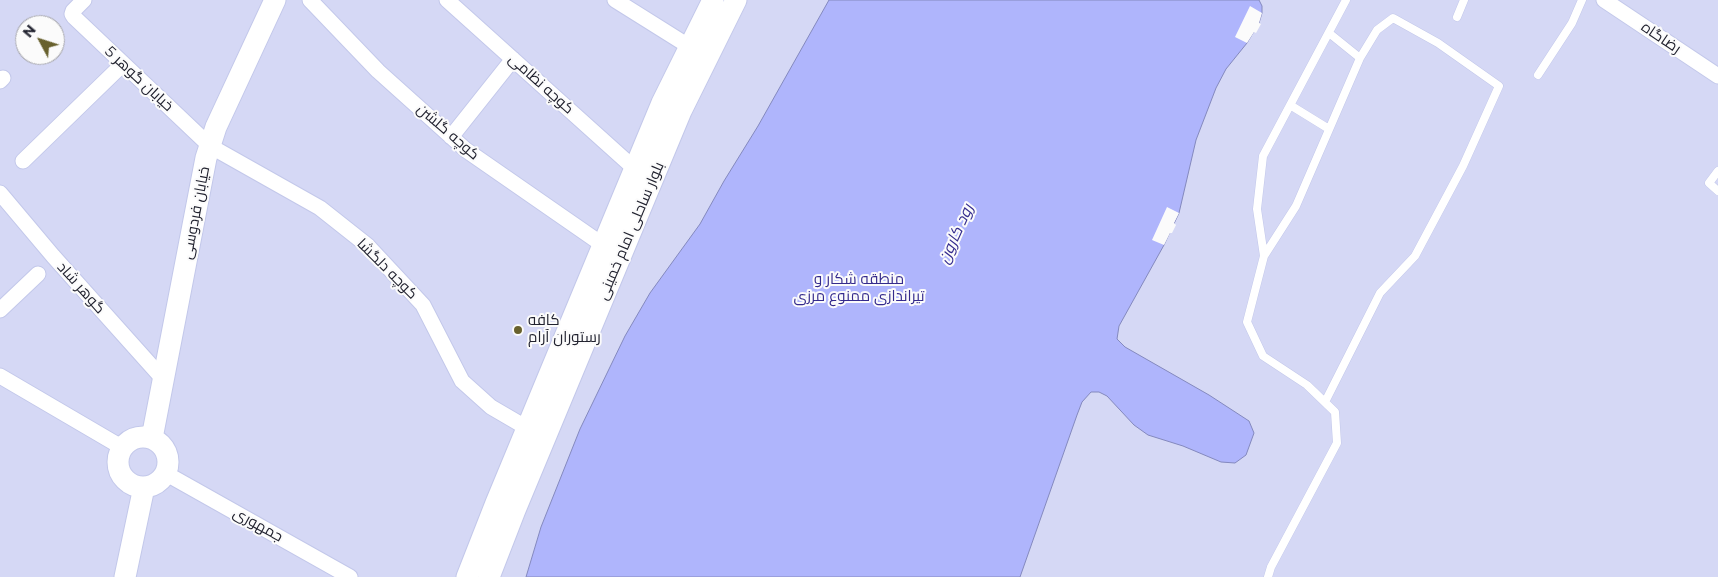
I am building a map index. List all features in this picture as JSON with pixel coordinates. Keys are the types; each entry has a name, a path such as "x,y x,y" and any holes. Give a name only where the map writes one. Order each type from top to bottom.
{"main road":[{"name":"خیابان فردوسی","path":"152,438 206,158 216,127 275,0"},
{"name":"بلوار ساحلی امام خمینی","path":"467,577 662,103 712,0"},
{"name":"بلوار ساحلی امام خمینی","path":"489,577 681,111 736,0"},
{"path":"135,438 152,438 165,449 168,456 168,465 165,473 156,483 144,487 136,486 124,477 119,463 119,455 128,442 135,438"},
{"path":"125,577 144,487"}],"street":[{"name":"کوچه گلشن","path":"310,0 378,71 466,150 603,245"},
{"name":"کوچه نظامی","path":"447,0 635,169"},
{"path":"615,0 690,47"},
{"name":"رضاگاه","path":"1604,0 1718,76"},
{"name":"خیابان گوهر 5","path":"78,5 72,14 74,18 210,146"},
{"path":"451,137 513,59"},
{"path":"23,161 123,64"},
{"name":"کوچه دلگشا","path":"210,146 320,208 368,246 424,305 462,381 491,406 527,428"},
{"name":"گوهر شاد","path":"0,193 53,256 164,380"},
{"path":"0,310 38,274"},
{"path":"0,376 123,448"},
{"name":"جمهوری","path":"165,473 350,577"}],"lane":[{"path":"1264,256 1257,209 1263,156 1346,0"},
{"path":"1457,17 1464,0"},
{"path":"1538,75 1572,23 1582,0"},
{"path":"1268,577 1271,567 1337,443 1335,412 1307,385 1263,356 1247,322 1264,256 1296,206 1360,58 1377,30 1393,18 1438,43 1499,86 1463,166 1415,256 1380,293 1325,402"},
{"path":"1329,32 1360,58"},
{"path":"1290,105 1329,130"},
{"path":"1718,171 1709,183 1718,192"}],"green space":[{"name":"منطقه شکار و تیراندازی ممنوع مرزی","path":"0,0 1718,0 1718,577 0,577"}],"water":[{"name":"رود کارون","path":"829,0 1259,0 1262,6 1262,13 1259,23 1247,43 1226,69 1216,88 1196,140 1179,213 1164,245 1119,326 1117,339 1125,347 1209,395 1249,421 1254,433 1246,455 1235,463 1221,462 1183,446 1148,435 1134,425 1107,396 1099,392 1091,392 1082,402 1077,415 1020,577 526,577 541,527 580,429 625,336 650,293 700,224"}],"pier":[{"path":"1250,6 1262,13 1259,23 1261,24 1247,43 1235,37"},
{"path":"1167,207 1179,213 1174,223 1176,225 1164,245 1152,240"}],"place":[{"name":"کافه رستوران آرام","path":"518,330"}]}
